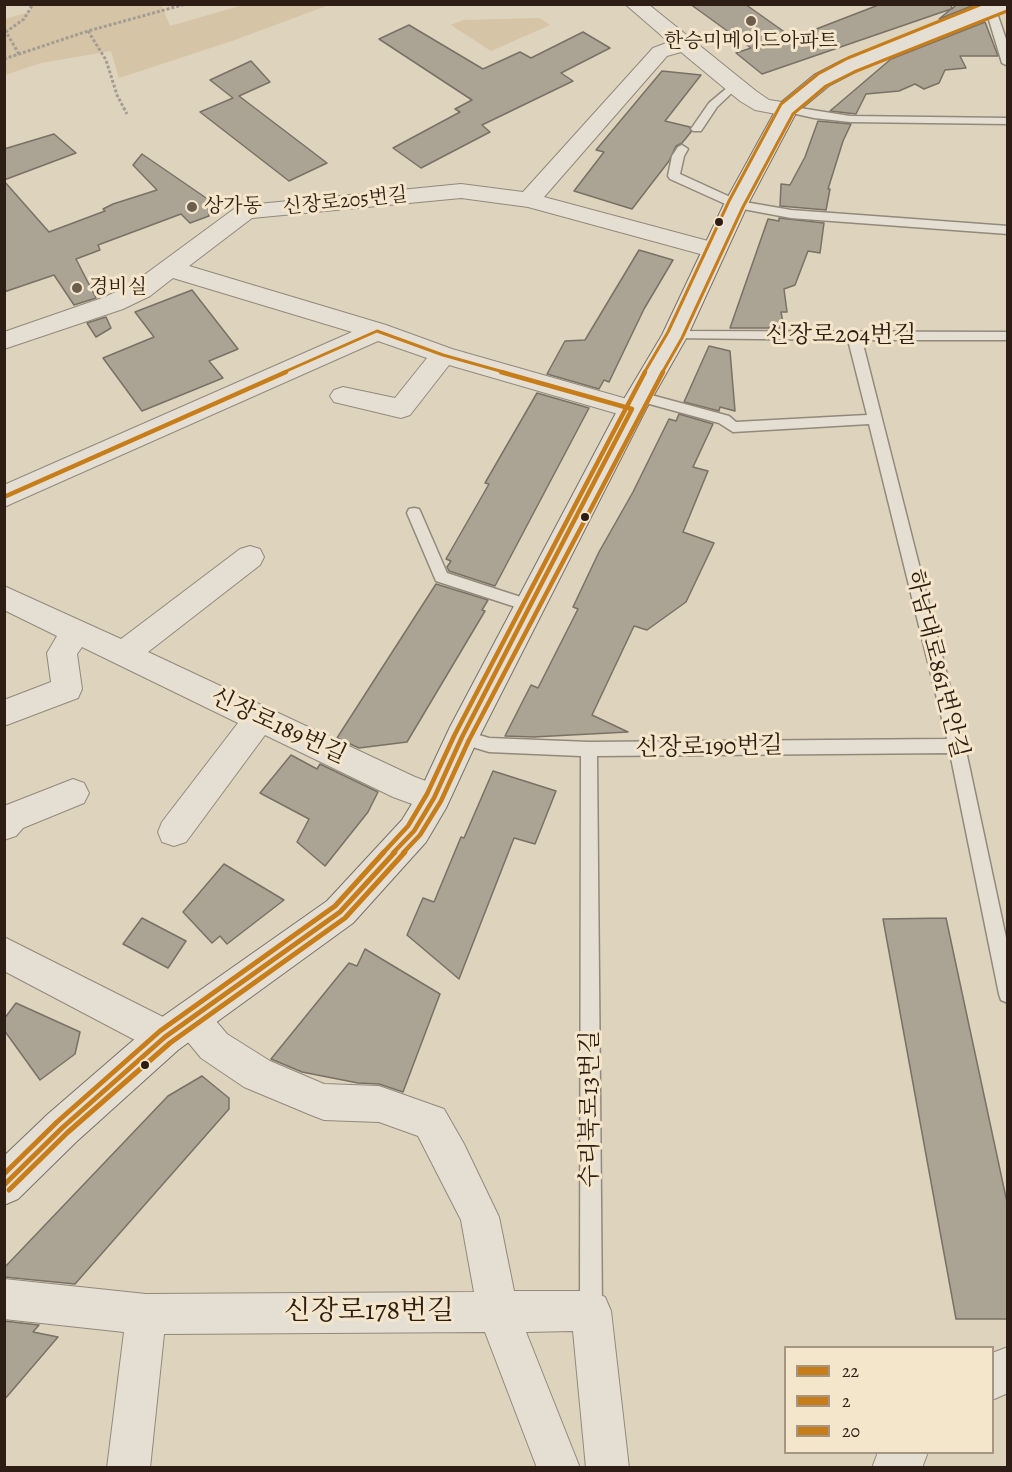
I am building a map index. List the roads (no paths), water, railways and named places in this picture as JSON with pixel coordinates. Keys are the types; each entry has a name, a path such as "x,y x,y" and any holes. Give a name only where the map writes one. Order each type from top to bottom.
{"street":[{"path":"634,4 734,85 763,105 787,109"},
{"path":"4,1185 62,1128 178,1028 340,912 414,831 434,798 462,737 636,403 675,335 736,204 787,109 822,80 851,64 998,7"},
{"path":"529,200 660,52 684,45"},
{"name":"신장로205번길","path":"4,341 114,303 141,290 246,212 461,191 529,200 714,250"},
{"path":"172,269 443,354 636,403"},
{"path":"4,496 377,332"},
{"path":"344,396 401,409 443,354"},
{"path":"123,654 250,557"},
{"name":"신장로189번길","path":"4,597 404,787 434,798"},
{"path":"4,713 67,689 62,653 76,631"},
{"path":"174,832 260,718"},
{"path":"6,816 73,793"},
{"path":"4,953 178,1028 214,1046 257,1074 324,1102 379,1104 431,1122 451,1156 480,1217 498,1312 559,1467"},
{"name":"신장로178번길","path":"4,1299 146,1314 591,1311"},
{"name":"수리북로13번길","path":"591,1311 608,1467"},
{"path":"128,1467 146,1314"},
{"path":"994,1378 1008,1367"},
{"path":"893,1467 905,1454"}],"lane":[{"path":"998,7 1008,63"},
{"path":"697,129 713,105 734,85"},
{"path":"787,109 850,119 1008,122"},
{"path":"682,149 678,156 674,176 736,204 790,214 1008,230"},
{"name":"신장로204번길","path":"675,335 1008,336"},
{"name":"하남대로861번안길","path":"854,336 957,746 1008,994"},
{"path":"636,403 724,419 733,427 875,419"},
{"path":"414,513 441,577 531,606"},
{"name":"신장로190번길","path":"462,737 489,745 590,749 957,746"},
{"name":"수리북로13번길","path":"590,749 591,1311"}],"place":[{"name":"한승미메이드아파트","path":"751,21"},
{"name":"상가동","path":"192,207"},
{"name":"경비실","path":"77,288"}]}
